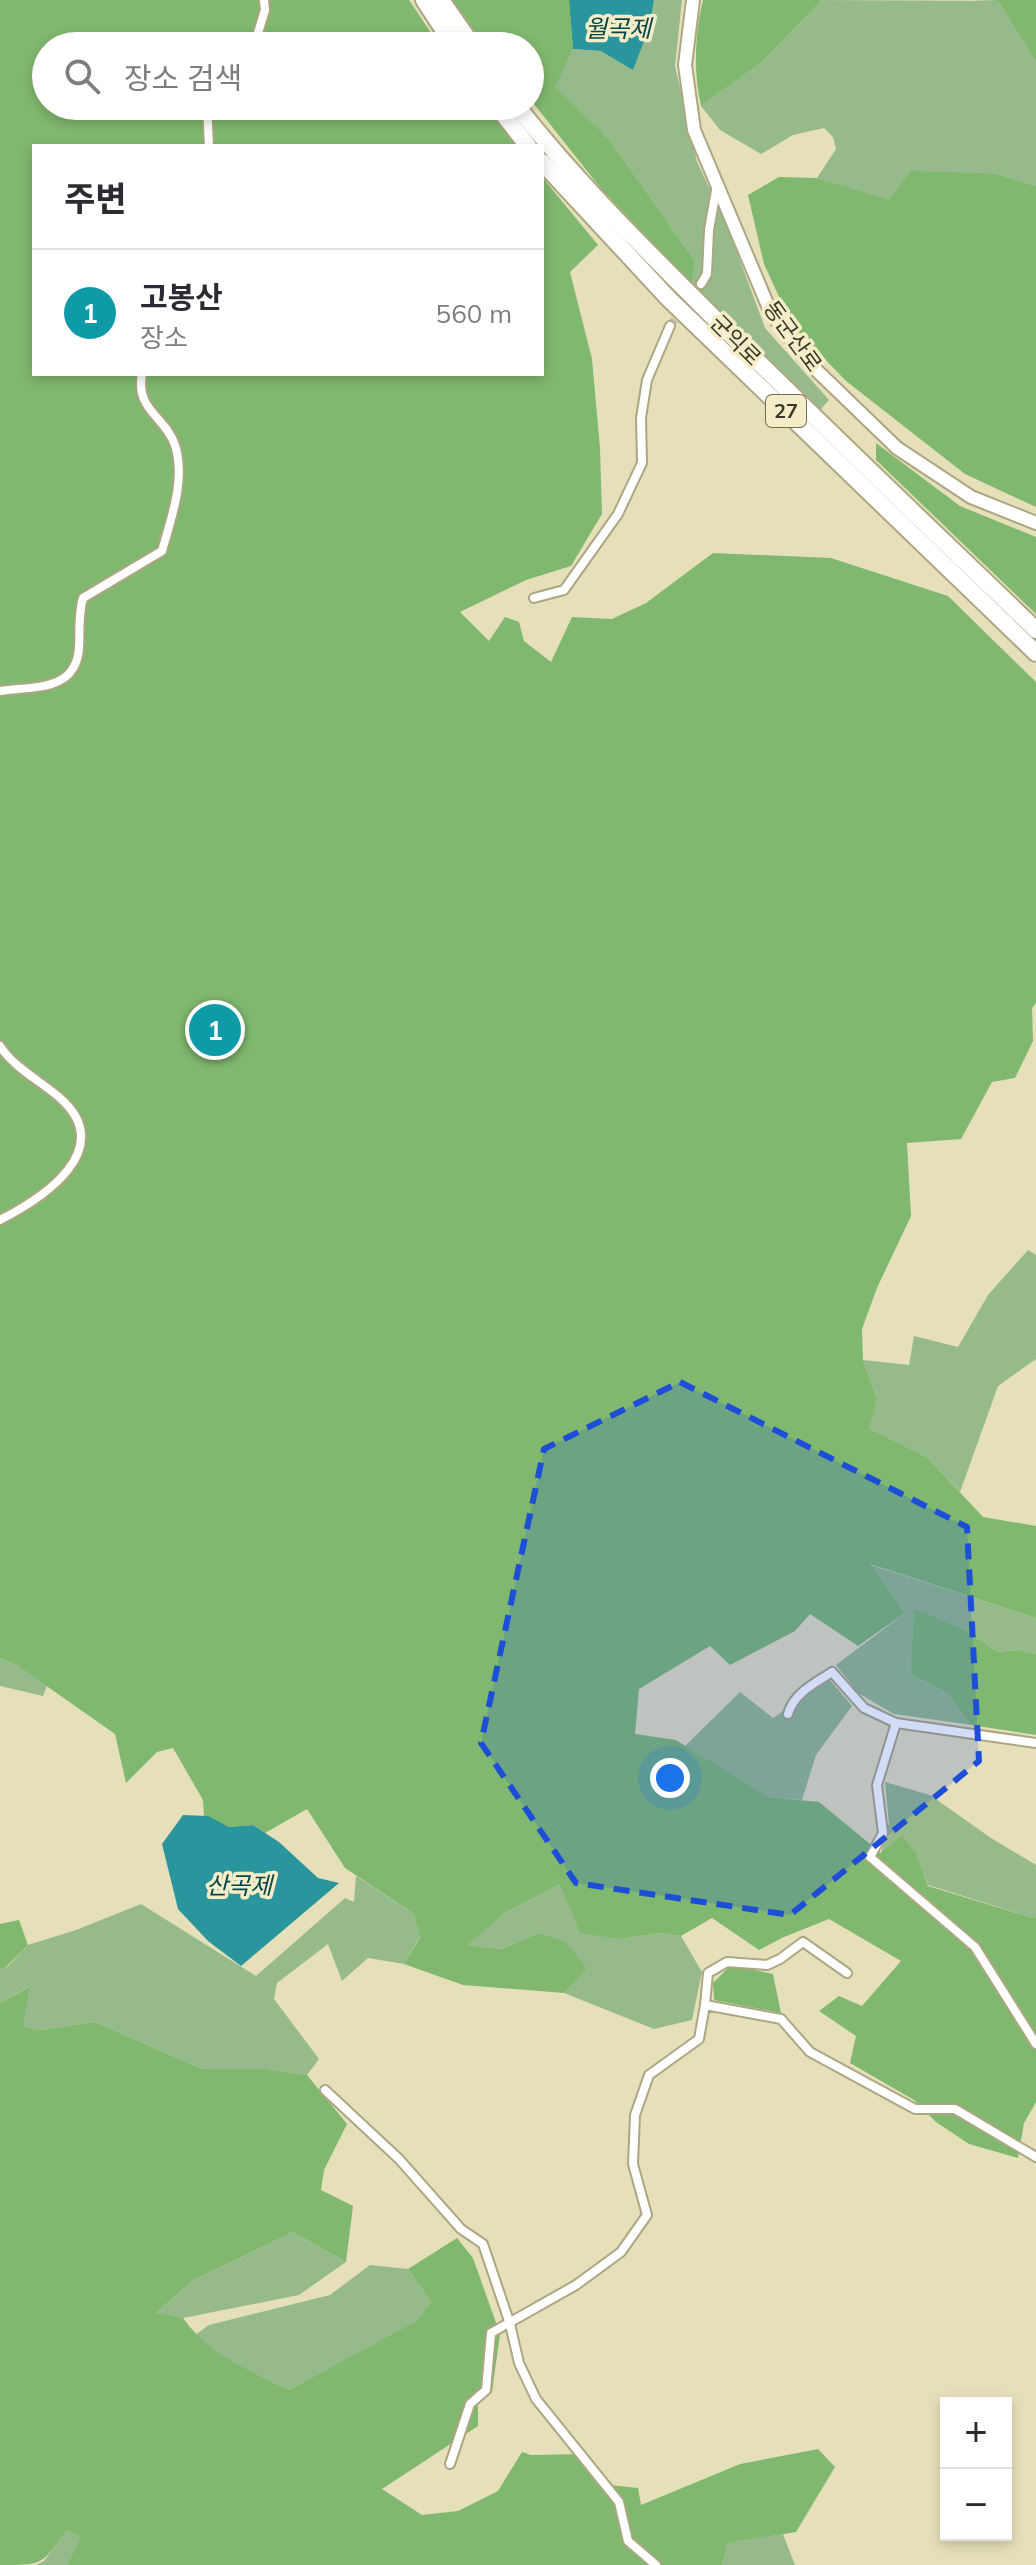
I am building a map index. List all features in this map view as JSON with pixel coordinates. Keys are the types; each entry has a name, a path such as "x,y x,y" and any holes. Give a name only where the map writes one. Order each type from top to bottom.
{"highway":[{"path":"424,0 445,32"},
{"path":"441,0 463,32"},
{"path":"508,120 526,144"},
{"name":"군익로","path":"529,120 585,187 634,238 793,397 1036,630"},
{"name":"군익로","path":"544,164 668,298 1036,653"}],"street":[{"path":"258,32 265,10 264,0"},
{"name":"동군산로","path":"693,0 685,65 694,130 771,313 810,364 897,448 971,497 1036,523"},
{"path":"208,120 209,144"},
{"path":"701,284 707,274 709,230 717,184"},
{"path":"534,598 564,590 618,514 642,463 641,418 647,380 670,326"},
{"path":"0,691 62,681 72,673 79,652 79,612 83,598 162,551 178,491 178,460 168,431 142,398 139,389 142,376"},
{"path":"0,1046 64,1101 78,1123 82,1140 80,1153 72,1166 51,1187 32,1204 0,1220"},
{"path":"788,1714 790,1704 800,1693 832,1672 864,1708 896,1723 1036,1743"},
{"path":"896,1723 877,1785 883,1833 870,1857 975,1947 1036,2044"},
{"path":"450,2464 470,2404 486,2390 491,2333 576,2285 621,2252 647,2215 633,2164 635,2115 649,2075 699,2039 708,1973 727,1962 767,1965 803,1942 847,1973"},
{"path":"705,2005 781,2019 810,2052 915,2109 955,2109 1036,2157"},
{"path":"325,2090 399,2159 461,2229 483,2244 510,2324 519,2363 536,2399 619,2502 628,2541 656,2565"}],"highlighted area":[{"path":"680,1382 967,1527 979,1761 790,1915 576,1883 481,1743 544,1449"}],"green space":[{"path":"0,0 409,0 431,32 32,32 32,120 498,120 516,144 32,144 32,376 544,376 544,179 598,245 570,272 592,359 602,514 571,566 526,580 460,612 489,641 505,617 519,622 524,641 551,662 572,617 612,619 646,603 713,553 831,558 948,596 1036,682 1036,1003 1032,1008 1033,1041 1015,1078 992,1082 961,1139 907,1143 911,1216 877,1288 862,1329 863,1360 877,1399 869,1429 927,1457 983,1517 1036,1526 1036,1618 870,1564 905,1613 858,1646 810,1614 795,1631 730,1665 710,1646 639,1689 635,1734 676,1740 769,1797 819,1802 881,1853 902,1835 917,1855 928,1886 1033,1918 1036,1916 1036,2102 1024,2123 1018,2158 969,2144 936,2122 914,2100 850,2063 856,2036 819,2011 839,1996 862,2006 901,1961 829,1919 759,1950 712,1918 681,1936 660,1933 620,1939 580,1933 560,1884 505,1913 467,1945 502,1949 538,1933 566,1942 587,1969 564,1993 463,1985 404,1964 420,1937 414,1914 345,1868 307,1809 265,1833 253,1825 229,1827 204,1816 203,1800 173,1748 157,1752 126,1783 115,1734 18,1666 0,1658"},
{"path":"449,0 569,0 573,49 555,87 609,139 695,261 692,284 603,191 544,117 544,32 475,32"},
{"path":"654,0 682,0 675,66 697,162 727,225 765,328 829,400 820,410 692,284 695,261 609,139 554,87 573,49 601,51 650,25"},
{"path":"703,0 822,0 762,62 701,106 696,53"},
{"path":"822,0 998,1 1036,62 1036,186 997,174 889,201 817,178 836,149 833,137 824,128 793,135 761,154 720,130 701,106 762,62"},
{"path":"973,0 1036,0 1036,62 998,1"},
{"path":"911,171 997,174 1036,186 1036,507 965,474 846,381 792,325 764,264 748,195 779,177 817,178 889,200"},
{"path":"876,443 960,506 1036,537 1036,614 876,460"},
{"path":"1028,1250 1036,1255 1036,1359 998,1386 960,1492 927,1457 868,1429 877,1399 863,1360 909,1365 914,1336 958,1347 988,1295"},
{"path":"868,1564 1036,1618 1036,1654 1017,1650 998,1652 964,1629 914,1610 910,1674 947,1693 971,1725 894,1714 858,1693 836,1665 905,1613"},
{"path":"914,1609 964,1629 998,1652 1017,1650 1036,1654 1036,1735 971,1725 947,1693 910,1674"},
{"path":"0,1658 47,1686 43,1696 0,1686"},
{"path":"830,1680 852,1706 816,1755 802,1800 769,1797 685,1746 740,1692 773,1718"},
{"path":"885,1782 930,1795 1036,1865 1036,1916 1033,1918 928,1885 917,1856 881,1853 889,1823"},
{"path":"356,1876 414,1914 420,1936 404,1964 368,1958 342,1981 328,1944 277,1983 274,1999 319,2059 307,2075 267,2069 202,2069 95,2022 39,2030 22,2026 28,1987 0,2003 0,1970 7,1967 28,1945 141,1904 256,1976 345,1898 354,1902"},
{"path":"560,1884 620,1939 660,1933 681,1936 702,1972 692,2020 654,2029 564,1993 587,1969 538,1933 502,1949 466,1945 505,1913"},
{"path":"19,1920 28,1945 0,1970 0,1924"},
{"path":"731,1965 773,1974 781,2013 714,2000 713,1983"},
{"path":"29,1987 23,2026 39,2030 95,2022 202,2069 267,2069 307,2075 347,2124 324,2170 321,2190 353,2206 346,2262 293,2232 192,2281 156,2313 183,2318 205,2342 231,2361 289,2390 417,2321 431,2302 408,2269 457,2238 473,2258 500,2334 492,2392 478,2402 478,2426 382,2489 422,2515 458,2511 498,2491 522,2452 531,2455 587,2454 610,2485 638,2488 641,2505 740,2464 818,2449 835,2467 796,2532 728,2543 722,2565 67,2565 80,2538 67,2530 40,2561 0,2565 0,2003"},
{"path":"293,2232 346,2262 299,2295 183,2318 155,2314 192,2281"},
{"path":"370,2265 408,2269 431,2302 417,2322 289,2390 231,2363 195,2335 209,2325 330,2295"},
{"path":"67,2530 80,2538 67,2565 36,2565 44,2561"},
{"path":"783,2534 795,2565 722,2565 728,2543"}],"water":[{"name":"월곡제","path":"569,0 654,0 650,25 633,70 601,51 573,49"},
{"name":"산곡제","path":"183,1815 208,1816 229,1827 253,1825 279,1842 318,1878 339,1883 241,1966 208,1941 178,1909 162,1844"}],"tunnel":[{"path":"670,326 701,284"}],"place":[{"name":"고봉산","path":"215,1030"}]}
